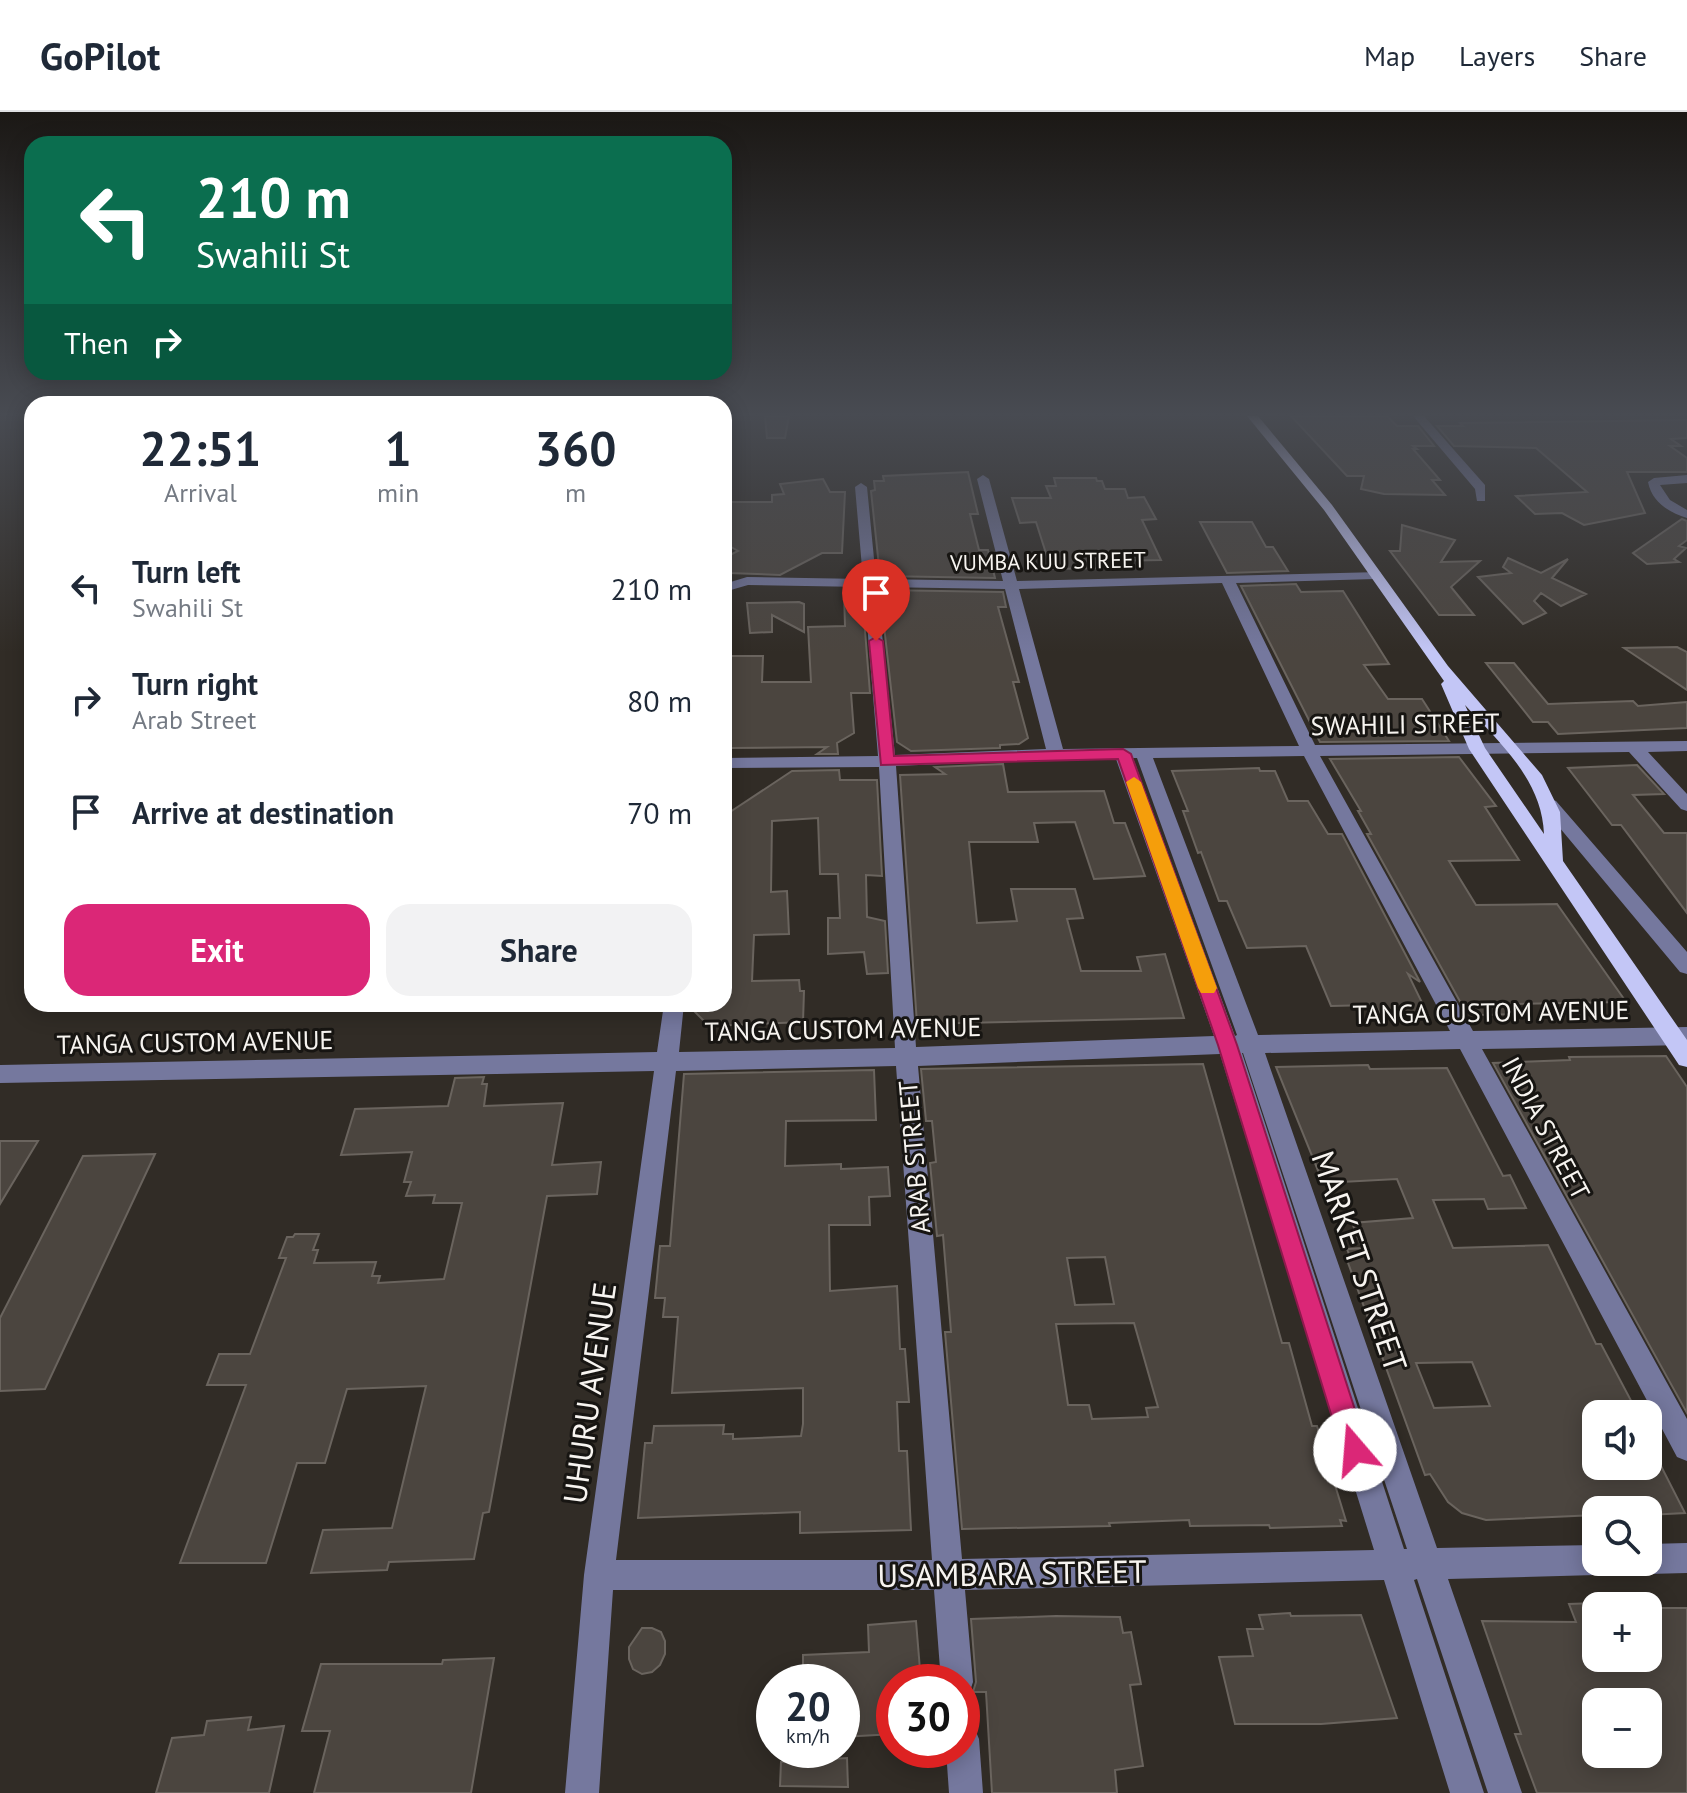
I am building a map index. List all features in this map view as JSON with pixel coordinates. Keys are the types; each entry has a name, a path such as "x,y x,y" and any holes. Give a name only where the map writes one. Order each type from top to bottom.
{"main road":[{"path":"1316,494 1445,673 1513,747 1550,805 1554,863"},
{"path":"1445,673 1477,749 1554,863 1679,1036 1687,1058"}],"street":[{"name":"ARAB STREET","path":"862,494 887,761 906,1057 956,1664"},
{"path":"987,494 1056,754"},
{"path":"1659,494 1666,503 1687,514"},
{"name":"VUMBA KUU STREET","path":"732,586 747,581 1013,585 1375,575"},
{"name":"INDIA STREET","path":"1227,579 1310,752 1687,1447"},
{"name":"SWAHILI STREET","path":"732,763 1056,754 1687,746"},
{"path":"1634,747 1687,805"},
{"name":"MARKET STREET","path":"1133,754 1240,1044 1505,1793"},
{"path":"1550,805 1687,966"},
{"name":"UHURU AVENUE","path":"582,1793 599,1575 673,1012"},
{"name":"TANGA CUSTOM AVENUE","path":"0,1074 906,1057 1240,1044 1679,1036"},
{"name":"MARKET STREET","path":"1240,1044 1392,1566 1467,1793"},
{"path":"1662,1559 1687,1558"},
{"name":"USAMBARA STREET","path":"599,1575 949,1575 1582,1560"},
{"path":"964,1768 966,1793"}],"building":[{"path":"845,494 842,553 822,553 780,575 732,573 732,554 738,551 732,548 732,502 772,502 772,495"},
{"path":"871,494 973,494 978,514 970,514 979,550 988,550 995,578 880,576"},
{"path":"1050,494 1144,497 1156,519 1142,520 1161,560 1107,561 1110,568 1051,569 1036,522 1020,523 1012,498 1051,498"},
{"path":"1637,494 1645,513 1584,525 1562,513 1535,514 1516,496"},
{"path":"1682,519 1687,521 1687,540 1679,546 1686,548 1674,559 1679,562 1647,564 1633,553"},
{"path":"1200,522 1252,522 1266,547 1273,547 1288,571 1227,573"},
{"path":"1402,525 1455,540 1441,562 1480,561 1451,587 1474,615 1439,615 1390,551 1400,551"},
{"path":"1508,558 1541,573 1568,559 1552,578 1586,594 1561,606 1541,593 1534,601 1546,613 1523,624 1478,577 1511,573 1503,567"},
{"path":"1296,584 1301,592 1343,591 1389,664 1364,665 1388,699 1422,699 1449,741 1320,742 1241,586"},
{"path":"880,590 1003,592 1006,607 998,607 1019,682 1013,682 1028,738 1019,744 1000,745 1000,748 911,751 897,742"},
{"path":"844,593 862,593 870,693 851,693 854,733 837,743 838,754 817,754 827,747 732,748 732,656 763,656 762,682 811,682 808,627 845,626"},
{"path":"747,603 804,604 804,632 772,615 772,632 750,633"},
{"path":"1677,647 1687,652 1687,690 1624,648"},
{"path":"1486,663 1514,663 1548,704 1633,701 1638,706 1687,702 1687,728 1558,734 1548,722 1533,722"},
{"path":"1459,757 1496,806 1485,807 1519,860 1449,861 1476,905 1557,904 1624,999 1620,999 1622,1002 1510,1004 1518,1014 1479,1015 1462,1005 1367,834 1371,834 1358,811 1361,811 1330,759"},
{"path":"1003,764 1008,792 1104,791 1114,823 1125,823 1145,876 1094,879 1075,822 1034,823 1038,842 969,842 977,923 1017,921 1011,889 1075,889 1083,918 1067,919 1081,971 1141,971 1137,957 1165,954 1184,1018 917,1024 900,775 945,774 935,767"},
{"path":"1637,765 1664,794 1633,795 1664,833 1687,833 1687,913 1621,825 1612,825 1568,768"},
{"path":"1259,768 1260,771 1275,771 1288,801 1308,801 1328,834 1342,834 1420,982 1408,974 1428,1015 1381,1016 1376,1006 1372,1005 1331,1006 1306,946 1247,948 1227,901 1219,901 1201,852 1198,853 1183,811 1188,811 1172,771"},
{"path":"839,770 840,780 877,780 882,876 866,875 867,917 885,921 888,973 867,974 864,952 828,954 828,918 840,918 838,874 820,874 818,818 772,821 771,892 787,891 789,934 754,935 752,981 799,980 800,991 804,991 803,1022 709,1026 695,1012 732,1012 732,811 792,771"},
{"path":"1666,1056 1687,1087 1687,1413 1493,1063 1570,1060 1569,1057"},
{"path":"1203,1064 1282,1343 1289,1343 1312,1426 1317,1426 1346,1521 1340,1520 1342,1526 1190,1526 1189,1520 1109,1523 1110,1526 962,1529 945,1332 951,1332 943,1235 937,1236 930,1163 936,1162 932,1121 926,1121 921,1069","holes":["1105,1257 1114,1304 1075,1305 1067,1258","1134,1323 1158,1407 1146,1408 1148,1417 1092,1419 1089,1405 1068,1405 1056,1324"]},
{"path":"1368,1065 1370,1069 1447,1068 1503,1176 1510,1175 1526,1208 1488,1209 1484,1199 1433,1200 1453,1248 1548,1245 1596,1344 1601,1344 1631,1400 1582,1400 1582,1480 1662,1480 1662,1468 1685,1513 1662,1514 1662,1496 1582,1496 1582,1516 1486,1520 1462,1513 1448,1502 1430,1474 1425,1475 1347,1260 1351,1260 1347,1249 1362,1248 1352,1223 1413,1218 1397,1179 1323,1183 1276,1067","holes":["1472,1362 1490,1406 1434,1408 1416,1363"]},
{"path":"874,1070 876,1120 786,1121 785,1166 841,1164 841,1169 888,1167 890,1196 869,1197 870,1225 829,1225 830,1291 897,1286 900,1349 905,1349 909,1402 897,1402 899,1451 907,1451 911,1530 800,1533 800,1512 638,1518 645,1443 652,1443 654,1426 724,1425 723,1434 733,1434 733,1439 801,1436 803,1424 803,1388 672,1393 678,1317 663,1317 665,1298 655,1298 660,1246 670,1246 684,1074"},
{"path":"484,1077 482,1084 487,1084 484,1106 563,1103 552,1165 601,1162 597,1194 547,1196 489,1512 483,1513 474,1559 389,1562 387,1570 311,1573 323,1530 392,1528 426,1386 347,1389 325,1463 297,1463 266,1563 180,1563 246,1385 207,1385 219,1354 250,1354 286,1258 279,1258 287,1237 319,1234 313,1250 318,1250 314,1263 376,1262 372,1276 380,1276 378,1283 444,1279 462,1203 433,1203 435,1195 406,1196 411,1182 404,1182 412,1152 341,1155 355,1109 448,1106 455,1078"},
{"path":"0,1141 38,1141 0,1204"},
{"path":"155,1154 45,1389 0,1391 0,1318 83,1156"},
{"path":"1569,1604 1582,1604 1582,1672 1662,1672 1662,1608 1687,1608 1687,1793 1537,1793 1515,1734 1521,1734 1482,1621 1576,1622"},
{"path":"1290,1613 1291,1616 1361,1615 1397,1718 1321,1724 1235,1724 1219,1657 1253,1656 1247,1629 1263,1629 1259,1615"},
{"path":"1120,1617 1123,1633 1131,1632 1141,1684 1130,1685 1143,1766 1115,1770 1117,1793 992,1793 986,1692 980,1692 980,1664 975,1664 971,1619"},
{"path":"916,1621 920,1664 876,1664 876,1735 860,1736 860,1664 803,1664 803,1655 869,1652 868,1625"},
{"path":"642,1628 661,1632 665,1654 652,1672 642,1674 633,1669 629,1647"},
{"path":"494,1658 471,1793 314,1793 330,1731 302,1731 321,1664 442,1664 443,1660"},
{"path":"251,1717 248,1730 284,1726 269,1793 156,1793 172,1738 204,1735 207,1721"},
{"path":"781,1768 847,1768 848,1787 780,1786"}],"slow traffic":[{"path":"1134,782 1207,988"}],"route":[{"path":"876,641 887,761 1123,754 1228,1045 1355,1450"}]}
